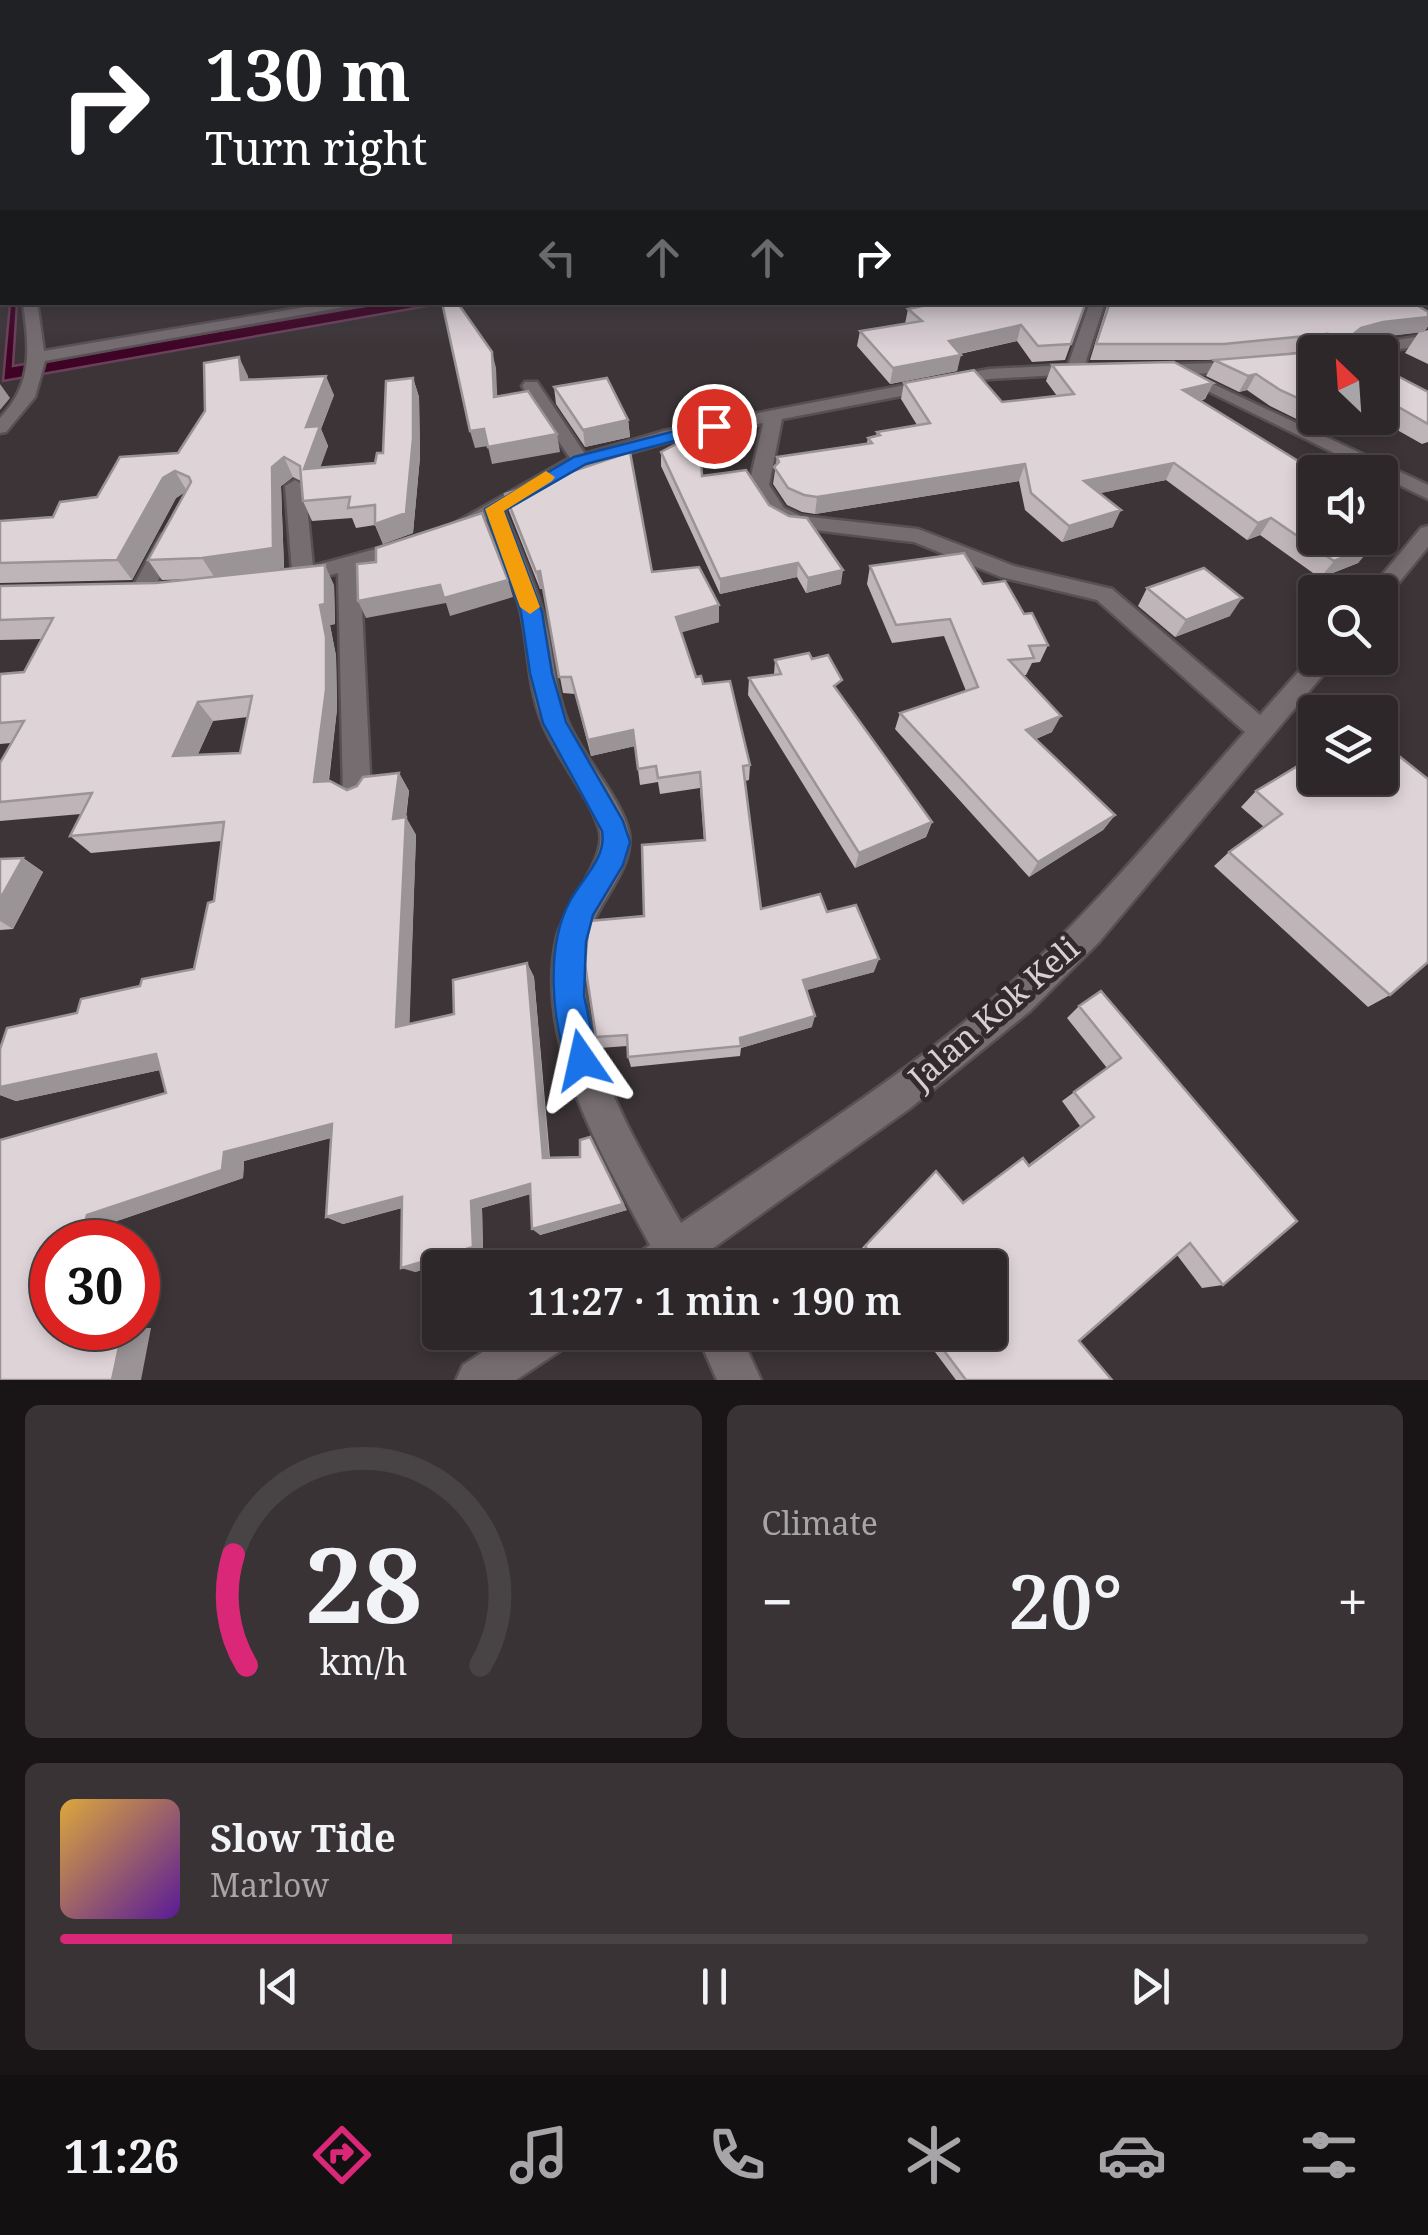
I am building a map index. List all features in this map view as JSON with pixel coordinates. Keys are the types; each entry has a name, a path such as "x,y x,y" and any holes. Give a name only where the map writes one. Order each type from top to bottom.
{"street":[{"path":"0,428 19,409 37,365 30,305"},
{"path":"37,365 348,305"},
{"path":"1075,368 1097,305"},
{"path":"1398,345 1428,340"},
{"path":"273,582 349,566 429,540 494,509 580,460 675,434 989,374 1075,368 1173,370 1262,365"},
{"path":"1173,370 1223,398 1428,493"},
{"path":"530,386 580,460"},
{"path":"774,416 759,485 777,512 817,526 918,536 1009,572 1104,594 1263,732"},
{"path":"295,486 303,577"},
{"path":"494,509 532,612 541,673 555,723 617,842 614,856 580,910 572,942 569,996 582,1060 665,1250"},
{"path":"168,592 132,592 181,516"},
{"path":"1393,575 1428,533"},
{"path":"349,566 356,793"},
{"name":"Jalan Kok Keli","path":"686,1250 896,1096 1018,999 1088,930 1311,675"},
{"path":"478,1380 524,1350"},
{"path":"725,1350 739,1380"}],"shaded area":[{"path":"10,305 17,305 13,366 371,305 433,305 3,381"}],"building":[{"path":"443,305 459,305 492,352 494,397 528,391 557,434 488,447 484,429 470,431"},
{"path":"927,305 1085,305 1071,344 1038,346 1021,325 949,341 961,355 893,368 860,331 922,321 908,309"},
{"path":"1109,305 1417,305 1428,312 1428,317 1383,322 1361,328 1352,335 1298,335 1224,344 1096,344"},
{"path":"1298,353 1298,398 1256,374 1248,376 1214,360"},
{"path":"239,357 241,380 326,376 306,427 320,426 304,469 375,463 377,453 383,453 386,381 413,378 413,438 406,513 375,524 375,505 348,508 350,497 303,501 300,466 284,457 272,467 273,548 202,558 148,560 191,482 175,471 163,478 117,560 0,563 0,521 53,517 60,502 97,497 120,457 178,453 205,411 204,363"},
{"path":"1174,362 1213,383 1183,390 1298,461 1298,536 1271,518 1258,523 1174,463 1084,481 1121,510 1069,526 1031,493 1025,464 817,497 788,488 774,467 779,462 777,457 872,443 868,438 880,435 877,432 930,423 904,383 974,370 1002,402 1074,394 1052,365"},
{"path":"1398,376 1428,392 1428,424 1398,407"},
{"path":"607,378 628,420 583,430 554,387"},
{"path":"699,432 702,476 746,470 769,505 789,516 807,518 843,570 808,578 798,563 720,579 661,452"},
{"path":"630,452 652,572 699,567 719,605 676,617 696,677 701,676 703,684 730,681 750,765 743,766 761,909 820,894 827,912 856,905 879,959 803,980 815,1016 740,1038 741,1046 628,1057 627,1035 596,1037 585,964 589,921 644,916 642,845 705,840 700,772 658,778 656,766 638,769 633,730 588,740 571,677 559,677 540,571 536,572 505,494"},
{"path":"482,513 508,580 444,598 440,585 358,601 357,564 376,562 376,548"},
{"path":"964,553 983,584 1005,581 1024,614 1032,613 1048,645 1029,646 1034,658 1009,660 1061,716 1026,730 1115,815 1038,862 900,713 978,687 950,619 896,625 870,566"},
{"path":"1325,555 1349,555 1334,561"},
{"path":"325,565 325,604 320,605 326,637 326,690 314,782 330,781 347,790 357,786 363,777 399,773 393,819 406,817 396,1027 454,1014 453,980 527,963 543,1158 580,1157 580,1140 590,1137 623,1204 532,1229 530,1184 471,1201 473,1247 422,1250 422,1262 401,1268 402,1197 326,1217 332,1124 224,1152 222,1170 87,1215 86,1220 30,1220 30,1350 118,1350 112,1380 0,1380 0,1140 166,1093 156,1054 0,1087 0,1049 7,1028 77,1013 81,999 140,986 142,979 194,969 208,903 214,901 224,822 70,836 92,793 0,802 0,763 24,721 0,723 0,676 24,672 53,618 0,620 0,586 156,583","holes":["252,696 240,753 173,756 198,702"]},
{"path":"1204,568 1242,598 1186,620 1147,588"},
{"path":"809,653 812,659 828,655 842,680 834,686 932,822 859,853 749,678 781,674 775,660"},
{"path":"1398,755 1428,779 1428,962 1390,995 1229,852 1282,814 1256,791 1298,766 1298,795 1398,795"},
{"path":"23,858 0,899 0,859"},
{"path":"1101,991 1297,1221 1223,1285 1190,1243 1079,1341 1112,1380 966,1380 944,1350 1007,1350 1007,1250 868,1250 865,1246 936,1171 963,1203 1023,1158 1029,1166 1094,1117 1074,1092 1121,1058 1079,1006"}],"slow traffic":[{"path":"530,607 494,509 546,477"}],"route":[{"path":"582,1060 569,996 572,942 580,910 614,856 617,842 555,723 546,698 532,612 494,509 580,460 714,426"}]}
